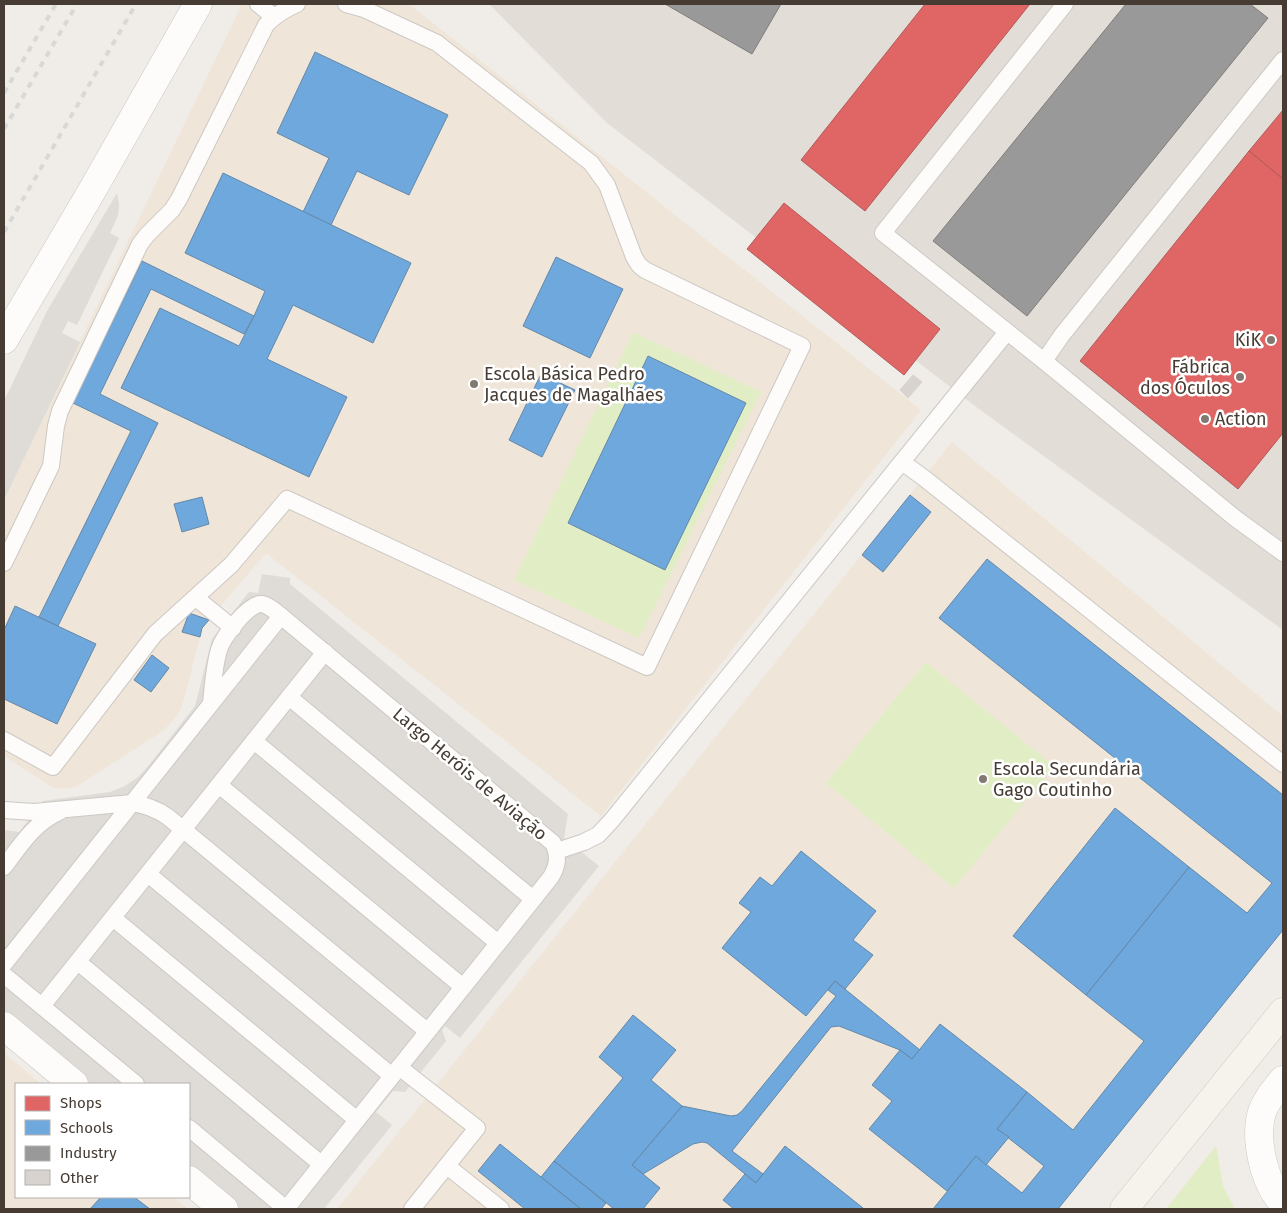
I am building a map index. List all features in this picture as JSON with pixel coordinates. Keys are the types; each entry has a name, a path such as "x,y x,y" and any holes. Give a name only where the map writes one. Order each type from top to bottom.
{"main road":[{"path":"1124,1209 1283,1012"}],"street":[{"path":"4,340 93,189 198,4"},
{"path":"4,1026 73,1083"},
{"path":"1283,1080 1262,1111 1259,1129 1261,1159 1271,1184 1283,1203"},
{"path":"190,1181 224,1209"}],"lane":[{"path":"258,4 274,17"},
{"path":"4,563 51,466 56,426 60,411 132,259 147,235 172,210 179,199 266,25 287,8 297,4"},
{"path":"4,740 53,767 156,634 231,565 287,499 647,667 802,346 644,270 634,257 607,185 591,163 437,43 364,8 346,4"},
{"path":"1065,4 882,233 1044,361 1235,518 1283,553"},
{"path":"1044,361 1062,335 1283,60"},
{"path":"556,851 584,842 598,834 612,820 1007,332"},
{"path":"902,462 1283,764"},
{"path":"196,598 233,628 222,641 218,651 210,705"},
{"name":"Largo Heróis de Aviação","path":"190,1129 286,1209 551,877 557,860 553,843 547,837 269,607 262,604 248,609 233,628"},
{"path":"4,964 281,616"},
{"path":"42,1006 325,652"},
{"path":"290,697 533,899"},
{"path":"254,741 498,943"},
{"path":"219,785 462,987"},
{"path":"4,810 34,812 132,803 145,805 157,810 184,830 427,1032"},
{"path":"4,867 42,821 70,808"},
{"path":"148,874 396,1071 477,1128 412,1209"},
{"path":"113,918 357,1120"},
{"path":"78,962 321,1164"},
{"path":"4,975 135,1083"},
{"path":"447,1166 501,1209"}],"shaded area":[{"name":"Escola Básica Pedro Jacques de Magalhães","path":"242,4 409,4 921,410 601,816 266,553 202,628 179,713 169,725 155,736 77,786 69,788 54,788 4,756 4,500"},
{"path":"489,4 1283,4 1283,630 975,406 607,123"},
{"path":"117,193 119,204 118,216 110,233 119,238 77,325 68,321 62,333 80,342 4,500 4,396 6,397 47,311"},
{"name":"Escola Secundária Gago Coutinho","path":"952,442 1283,716 1283,930 1058,1209 337,1209"},
{"path":"262,574 290,578 290,584 568,814 564,838 599,866 460,1038 445,1026 442,1030 446,1041 405,1092 393,1091 376,1112 392,1125 324,1209 238,1209 190,1170 190,1083 86,1083 4,1016 4,830 19,832 43,801 110,792 125,786 138,777 195,706 212,639 249,592 258,593"},
{"path":"4,1053 40,1083 15,1083 15,1198 174,1198 188,1209 4,1209"}],"green space":[{"path":"633,332 761,392 639,638 514,580"},
{"path":"926,662 1054,766 954,888 826,783"},
{"path":"1216,1146 1223,1186 1235,1209 1166,1209"}],"building: Shops":[{"path":"925,4 1030,4 865,211 801,160"},
{"path":"1283,110 1283,179 1249,151"},
{"path":"1249,151 1283,179 1283,433 1238,489 1080,361"},
{"path":"784,203 940,329 904,375 747,249"}],"building: Schools":[{"path":"315,52 448,115 409,195 357,171 331,225 303,212 329,158 277,133"},
{"path":"223,173 411,263 373,343 293,305 267,359 347,397 309,477 121,388 160,308 239,346 254,316 265,291 185,253"},
{"path":"556,257 623,289 590,358 523,326"},
{"path":"142,261 254,316 244,334 151,289 100,394 158,423 58,626 39,617 131,431 73,403"},
{"path":"648,356 746,403 665,570 568,523"},
{"path":"541,374 575,390 542,457 509,440"},
{"path":"910,495 931,512 883,572 862,555"},
{"path":"202,497 209,524 182,532 174,504"},
{"path":"987,559 1283,795 1283,930 1058,1209 933,1209 976,1156 1022,1193 1044,1166 997,1129 1027,1092 1073,1130 1144,1041 1086,995 1189,867 1247,913 1272,883 939,618"},
{"path":"15,606 96,644 57,724 4,699 4,630"},
{"path":"189,613 209,620 202,628 200,637 182,632"},
{"path":"152,655 169,668 151,692 134,680"},
{"path":"1115,808 1189,867 1086,995 1013,936"},
{"path":"801,851 876,911 853,940 873,955 845,989 835,981 806,1016 722,948 751,912 739,903 760,877 772,886"},
{"path":"835,981 920,1050 912,1059 900,1050 839,1026 831,1027 732,1151 763,1174 756,1183 707,1143 702,1142 693,1144 643,1174 632,1165 682,1106 731,1116 737,1115 742,1111 836,996 828,990"},
{"path":"633,1015 676,1050 651,1080 682,1106 632,1165 660,1188 643,1209 614,1209 554,1161 623,1078 599,1057"},
{"path":"940,1024 1027,1092 997,1129 1009,1137 986,1165 976,1156 947,1191 869,1129 892,1101 872,1085 900,1050 912,1059"},
{"path":"500,1144 581,1209 525,1209 478,1171"},
{"path":"785,1146 863,1208 734,1209 723,1200 745,1174 756,1183"},
{"path":"554,1161 606,1203 601,1209 581,1209 541,1177"},
{"path":"100,1198 135,1198 150,1209 90,1209"}],"building: Industry":[{"path":"665,4 781,4 752,54"},
{"path":"1126,4 1250,4 1268,18 1027,316 933,241"}],"building: Other":[{"path":"913,375 922,382 908,398 900,390"}],"railway":[{"path":"4,93 56,4"},
{"path":"4,129 77,4"},
{"path":"4,232 136,4"}],"place":[{"name":"KiK","path":"1271,340"},
{"name":"Fábrica dos Óculos","path":"1240,377"},
{"name":"Escola Básica Pedro Jacques de Magalhães","path":"474,384"},
{"name":"Action","path":"1205,419"},
{"name":"Escola Secundária Gago Coutinho","path":"983,779"}]}
